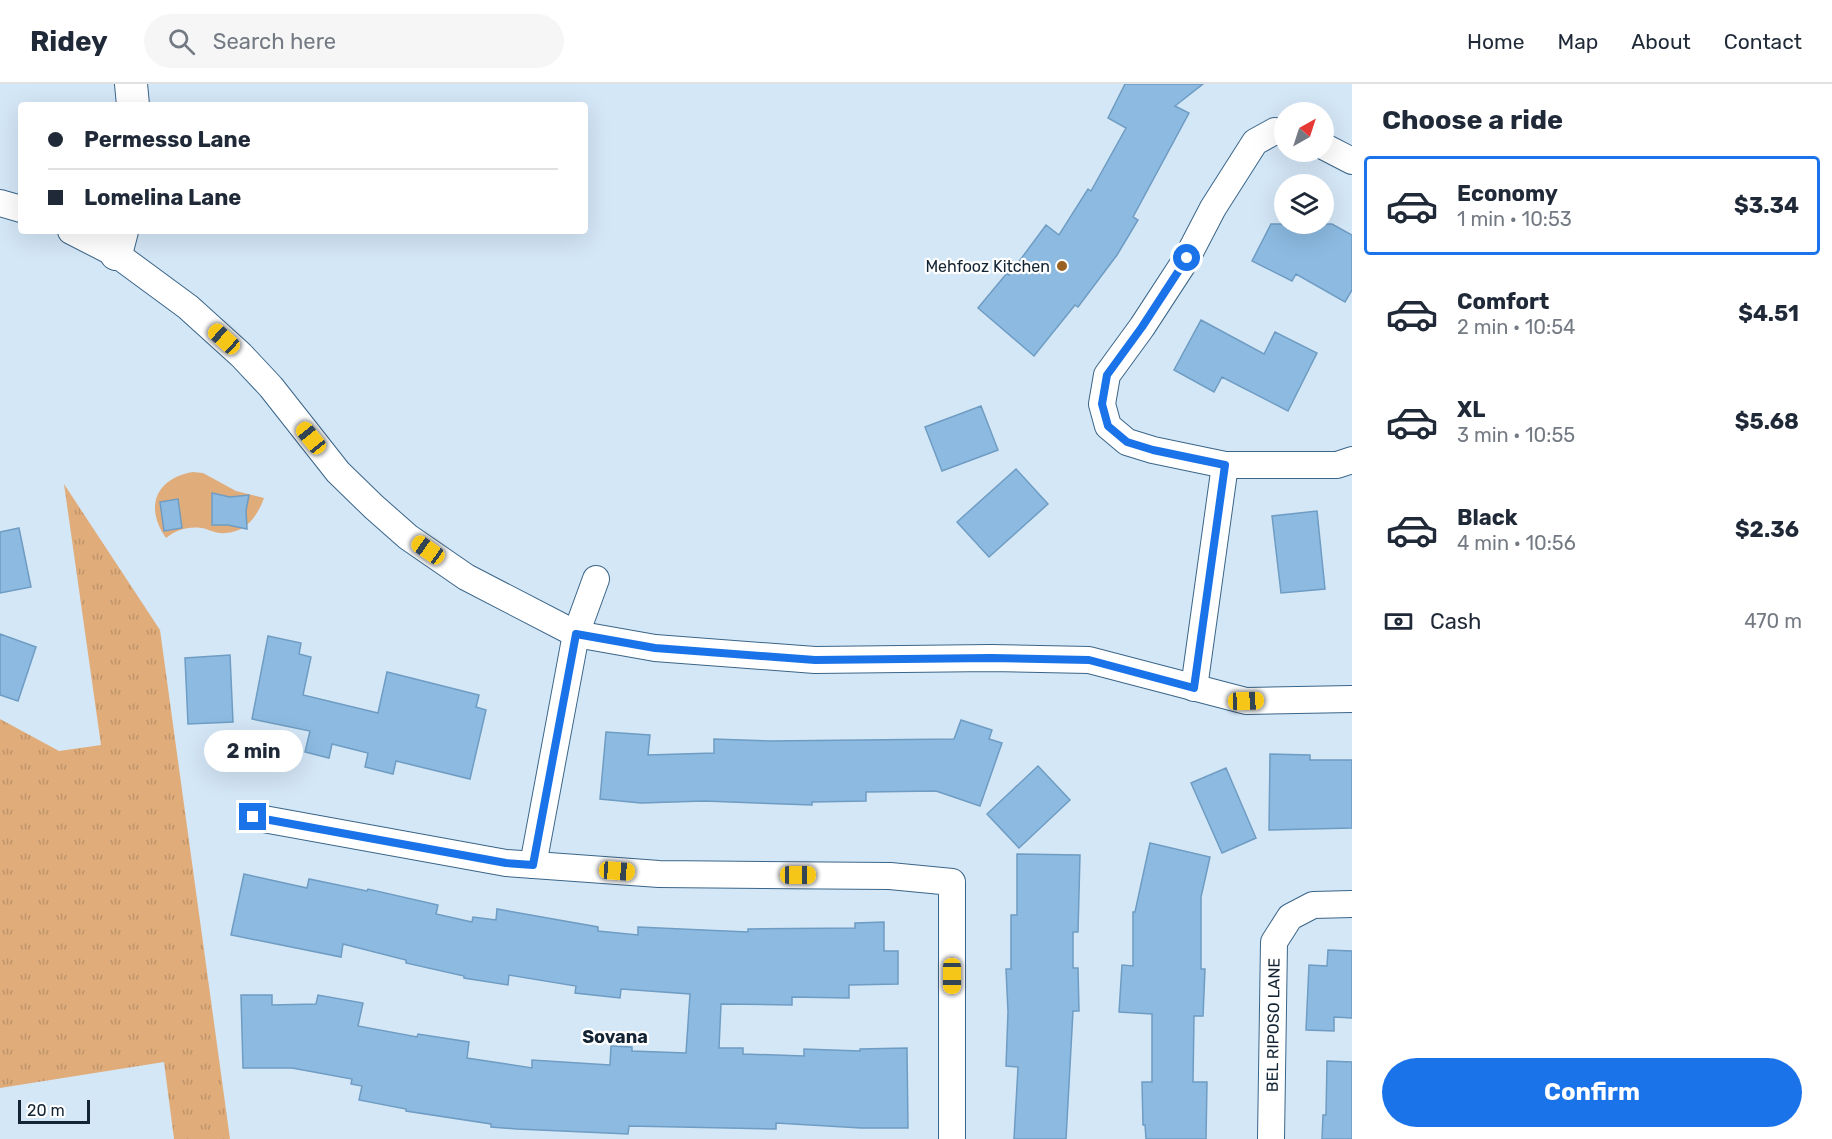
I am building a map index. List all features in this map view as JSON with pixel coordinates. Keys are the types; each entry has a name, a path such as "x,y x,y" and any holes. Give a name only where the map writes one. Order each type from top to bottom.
{"street":[{"path":"131,84 133,102"},
{"path":"1274,132 1255,142 1213,208 1187,258 1107,375 1102,404 1108,426 1127,442 1153,450 1225,465 1337,465 1352,460"},
{"path":"1334,152 1352,161"},
{"path":"0,203 18,208"},
{"path":"84,234 119,242 241,355 271,387 338,472 408,537 466,577 576,634 655,648 815,660 991,658 1089,660 1246,701 1352,699"},
{"path":"1194,688 1225,465"},
{"path":"533,865 576,634 596,579"},
{"path":"253,817 506,863 659,874 890,876 952,882 952,1139"},
{"name":"BEL RIPOSO LANE","path":"1271,1139 1274,942 1290,917 1313,905 1352,904"}],"green space":[{"path":"193,472 203,473 236,491 264,498 250,522 232,532 220,533 201,528 190,528 175,532 166,538 159,527 156,515 157,496 170,480"},
{"path":"64,484 160,630 230,1139 174,1139 164,1062 0,1088 0,719 59,751 101,745"}],"building":[{"path":"1125,84 1203,84 1175,106 1189,113 1133,217 1138,220 1117,255 1078,307 1075,305 1034,356 978,308 1007,273 1009,275 1046,225 1059,235 1088,189 1091,191 1126,128 1108,118"},
{"path":"1271,224 1274,224 1274,234 1334,234 1334,225 1352,235 1352,290 1345,302 1296,274 1292,281 1252,261"},
{"path":"1201,320 1264,354 1275,332 1317,353 1288,411 1222,377 1214,392 1174,370"},
{"path":"981,406 998,450 942,471 925,427"},
{"path":"1016,469 1048,504 989,557 957,522"},
{"path":"212,493 230,497 249,495 246,511 247,529 228,525 212,525"},
{"path":"178,499 182,528 164,531 160,502"},
{"path":"1317,511 1325,589 1281,593 1272,516"},
{"path":"19,528 31,587 0,593 0,532"},
{"path":"0,634 36,647 18,701 0,695"},
{"path":"268,636 301,643 299,654 311,657 303,695 378,713 387,672 479,695 476,707 486,710 470,779 396,761 393,774 365,767 368,753 332,744 329,758 305,752 310,731 252,719"},
{"path":"230,655 233,722 188,724 185,658"},
{"path":"961,720 992,730 989,739 1002,743 980,806 936,791 866,792 866,801 812,802 812,805 704,801 641,803 600,799 606,732 650,735 648,755 714,753 714,739 769,741 954,739"},
{"path":"1270,754 1310,755 1310,760 1352,760 1352,828 1269,830"},
{"path":"1038,766 1070,800 1019,848 987,814"},
{"path":"1226,768 1256,838 1222,853 1191,783"},
{"path":"1150,843 1210,857 1201,897 1201,969 1205,969 1203,1016 1194,1016 1193,1082 1207,1082 1206,1139 1146,1139 1145,1125 1143,1125 1142,1082 1152,1082 1152,1014 1119,1012 1122,965 1133,966 1133,912 1135,912"},
{"path":"1017,854 1080,855 1078,932 1073,932 1073,968 1078,968 1079,1011 1073,1011 1066,1139 1014,1139 1018,1067 1006,1066 1008,1012 1006,969 1011,969 1011,915 1017,915"},
{"path":"244,874 307,888 309,879 367,891 368,889 438,905 436,914 472,922 473,917 496,920 497,909 598,927 598,931 638,935 638,927 748,932 748,929 855,928 855,923 884,922 884,951 898,951 898,984 849,985 849,998 792,997 792,1005 721,1004 719,1048 743,1048 743,1054 804,1056 804,1049 860,1051 860,1049 907,1048 908,1128 776,1123 776,1129 629,1126 628,1134 491,1127 491,1124 406,1111 406,1109 359,1100 362,1086 351,1084 352,1079 292,1068 243,1068 241,995 272,995 272,1005 316,1004 318,995 363,1003 358,1026 417,1037 418,1034 469,1042 467,1058 532,1068 532,1060 610,1065 611,1046 632,1047 632,1051 686,1053 690,994 621,989 620,998 575,993 576,986 509,975 508,985 464,978 464,976 406,963 406,960 343,944 341,957 231,935"},
{"path":"1328,950 1352,951 1352,1018 1334,1017 1334,1031 1306,1030 1309,965 1327,966"},
{"path":"1327,1061 1352,1062 1352,1139 1322,1139 1323,1115 1326,1115"}],"place":[{"name":"Mehfooz Kitchen","path":"1062,266"}],"district":[{"name":"Sovana","path":"615,1037"}],"route":[{"path":"253,817 506,863 533,865 576,634 655,648 815,660 991,658 1089,660 1194,688 1225,465 1153,450 1127,442 1108,426 1102,404 1107,375 1187,258"}]}
